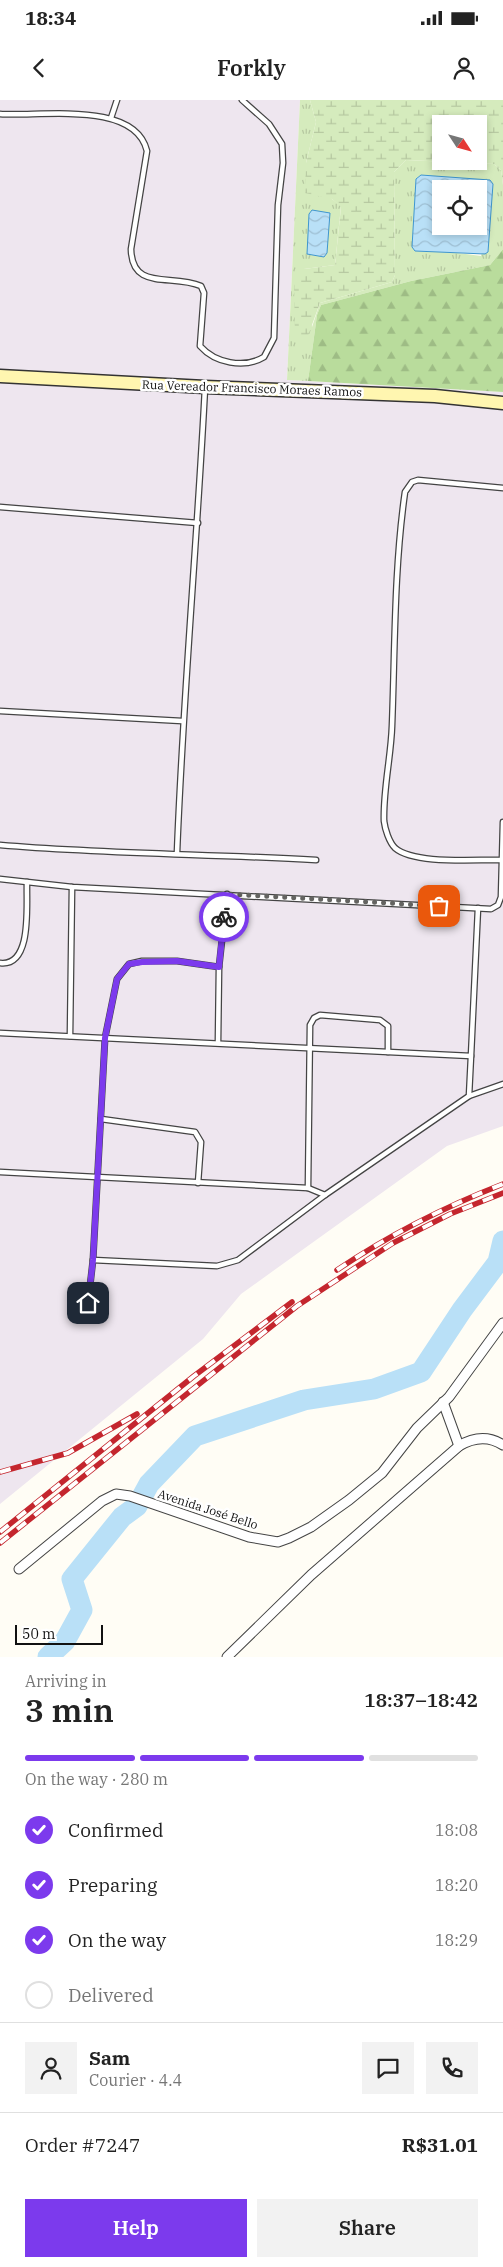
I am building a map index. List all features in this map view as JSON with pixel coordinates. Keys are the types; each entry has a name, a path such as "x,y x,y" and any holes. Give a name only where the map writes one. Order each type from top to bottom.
{"street":[{"name":"Rua Vereador Francisco Moraes Ramos","path":"0,376 205,387 435,396 503,403"},
{"name":"Avenida José Bello","path":"19,1569 102,1501 116,1494 130,1496 249,1537 278,1542 311,1527 374,1481 395,1459 417,1428 443,1402 503,1323"},
{"path":"443,1402 459,1446"},
{"path":"228,1657 318,1569 459,1446 483,1438 491,1438 503,1444"}],"lane":[{"path":"111,118 117,100"},
{"path":"0,114 56,111 96,114 123,120 136,130 144,139 147,151 131,249 134,268 152,278 192,282 201,286 204,293 200,346 208,355 223,362 249,363 264,357 274,338 278,205 283,163 279,137 270,124 242,100"},
{"path":"177,853 182,721 198,523 205,387"},
{"path":"502,860 440,859 407,854 396,849 390,842 384,821 392,737 398,577 405,492 412,482 418,480 503,488"},
{"path":"0,507 198,523"},
{"path":"0,711 182,721"},
{"path":"0,879 72,887 491,909 500,902 503,822"},
{"path":"0,845 103,852 177,853 316,860"},
{"path":"0,963 8,964 18,958 24,947 27,882"},
{"path":"70,1036 72,887"},
{"path":"218,1043 219,967 227,894"},
{"path":"469,1096 478,908"},
{"path":"88,1303 93,1260 105,1038 117,979 129,964 151,961 177,961 219,967"},
{"path":"308,1188 310,1025 314,1018 320,1015 384,1022 389,1031 388,1052"},
{"path":"0,1033 471,1056"},
{"path":"93,1260 217,1266 229,1264 238,1260 325,1195 469,1096 503,1084"},
{"path":"100,1119 195,1132 201,1142 198,1182"},
{"path":"0,1172 308,1188 325,1195"}],"shaded area":[{"path":"0,100 300,100 287,380 503,392 503,1126 447,1146 241,1294 203,1339 0,1504"}],"green space":[{"path":"300,100 310,100 316,122 306,163 332,199 341,206 335,265 304,269 312,327 320,303 392,282 395,275 394,172 406,160 432,161 432,170 488,170 488,164 494,164 501,170 503,185 503,249 490,265 411,281 321,305 317,315 308,381 287,380"},
{"path":"310,100 503,100 503,185 501,170 494,164 488,164 488,115 432,115 432,161 406,160 394,172 395,275 392,282 320,303 305,344 295,337 294,279 304,269 335,265 341,207 332,199 305,193 306,163 316,122"},
{"path":"503,249 503,392 308,381 317,315 321,305 411,281 490,265"}],"water":[{"path":"421,175 490,180 493,184 488,252 485,254 415,251 412,247 416,179"},
{"path":"312,210 330,213 327,253 324,257 307,254 309,214"}],"waterway":[{"path":"48,1657 65,1641 82,1610 72,1579 122,1517 137,1506 149,1484 195,1436 304,1400 374,1389 421,1372 462,1310 498,1262 503,1241"}],"railway":[{"path":"337,1270 417,1222 503,1184"},
{"path":"0,1543 297,1306 393,1243 450,1214 503,1193"},
{"path":"0,1532 194,1376 292,1302"},
{"path":"0,1472 68,1453 137,1414"}],"way so far":[{"path":"224,917 227,894 304,900 439,906"}],"route":[{"path":"88,1303 93,1260 105,1038 117,979 122,970 129,964 142,962 177,961 219,967 224,917"}]}
